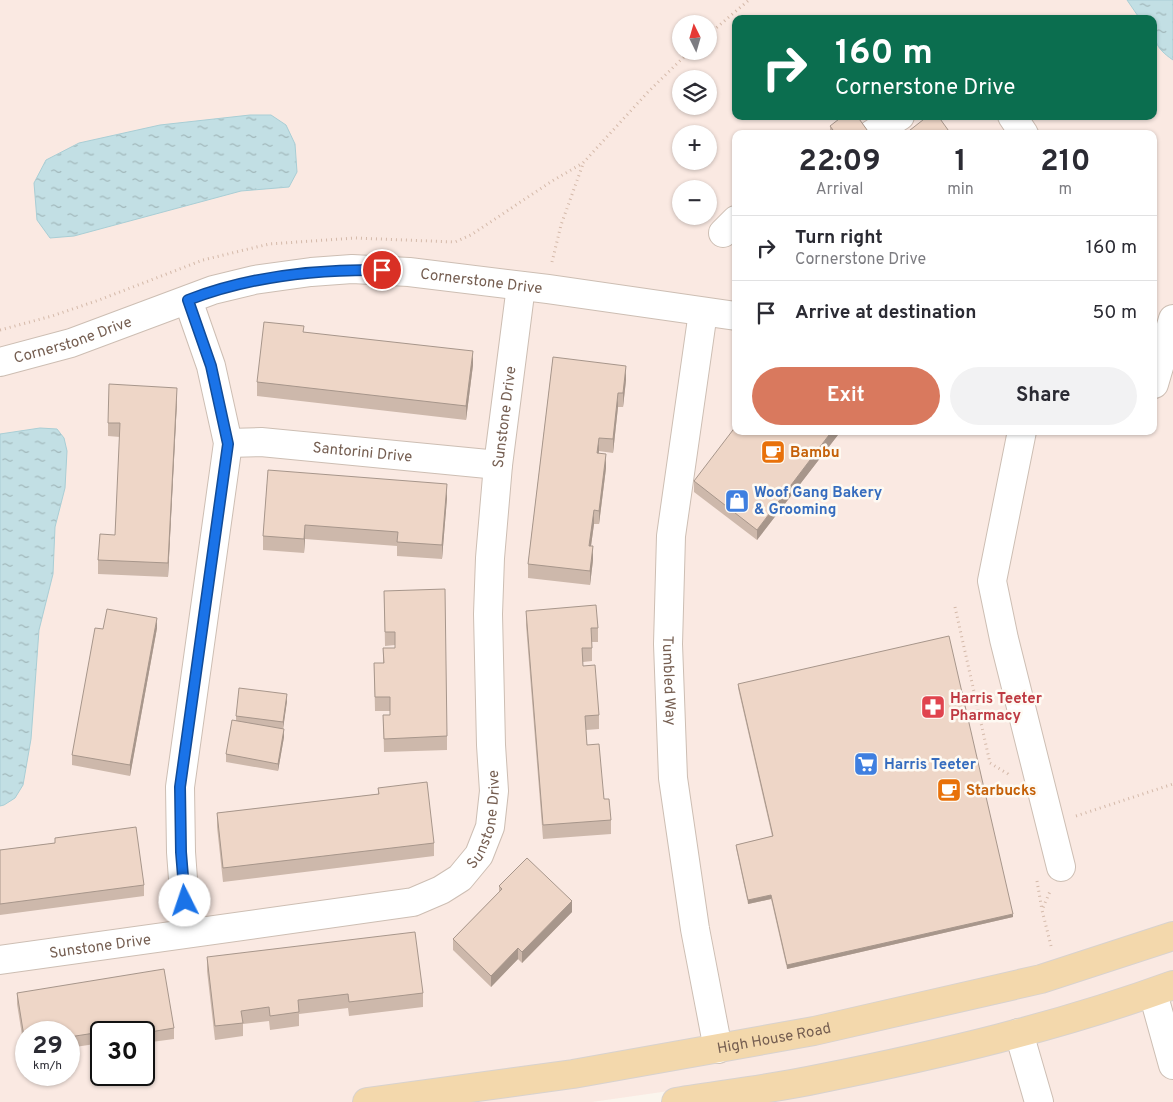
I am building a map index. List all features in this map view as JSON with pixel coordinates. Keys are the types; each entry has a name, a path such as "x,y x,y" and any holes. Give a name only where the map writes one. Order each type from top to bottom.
{"main road":[{"name":"High House Road","path":"367,1102 573,1074 814,1031 1041,979 1173,936"},
{"path":"676,1102 818,1079 1019,1033 1086,1015 1163,989"}],"street":[{"path":"878,130 894,120"},
{"name":"Cornerstone Drive","path":"0,362 71,343 212,290 254,280 311,272 352,269 409,272 732,316"},
{"name":"Sunstone Drive","path":"0,960 413,902 442,890 460,878 479,855 490,827 494,791 490,745 488,614 490,558 498,466 521,286"},
{"path":"188,300 211,366 228,444 180,787 181,852 188,933"},
{"name":"Tumbled Way","path":"703,312 688,403 671,536 668,644 673,778 695,930 718,1049"},
{"path":"1157,374 1173,319"},
{"path":"1157,385 1173,392"},
{"path":"1021,435 992,581 1049,869"},
{"name":"Santorini Drive","path":"228,444 261,442 498,466"},
{"path":"1163,989 1173,1065"},
{"path":"1019,1033 1039,1102"}],"path":[{"path":"718,27 750,0"},
{"path":"471,235 544,186 583,163 648,92 681,60"},
{"path":"552,265 561,225 583,163"},
{"path":"955,607 990,763 1008,774 1012,780"},
{"path":"1075,816 1173,784"},
{"path":"1049,869 1042,910 1051,946"},
{"path":"1042,910 1049,869"}],"shaded area":[{"path":"0,0 1173,0 1173,1102 717,1102 711,1085 592,1102 0,1102"}],"water":[{"path":"1127,0 1173,0 1173,60 1162,51 1157,44 1157,15 1137,15"},
{"path":"250,115 271,115 286,125 295,144 297,172 289,187 241,191 74,236 50,238 37,220 34,183 46,160 79,143 160,125"},
{"path":"40,428 57,429 64,438 67,451 65,488 55,527 53,574 39,630 31,739 23,785 15,798 0,806 0,434"}],"building":[{"path":"838,120 860,120 867,130 833,130 830,126"},
{"path":"923,120 941,120 948,130 910,130"},
{"path":"264,322 304,326 303,332 473,351 466,406 257,382"},
{"path":"553,357 626,366 623,393 618,393 613,439 599,438 597,453 606,454 599,511 594,510 589,546 593,546 590,571 528,564"},
{"path":"109,384 177,388 168,563 98,560 100,534 115,535 120,423 108,423"},
{"path":"732,431 732,435 829,435 757,530 694,481"},
{"path":"268,470 447,484 442,545 397,542 398,532 305,525 304,539 263,536"},
{"path":"445,589 447,736 384,739 383,715 390,715 390,697 375,697 374,663 384,663 383,648 395,648 395,632 385,632 384,591"},
{"path":"596,605 598,628 591,628 592,648 582,648 583,666 595,665 599,715 585,716 587,745 599,744 604,799 609,799 611,820 543,825 526,611"},
{"path":"107,609 157,618 130,765 72,755 95,628 103,629"},
{"name":"Harris Teeter","path":"949,636 1013,914 787,965 771,895 748,900 736,845 773,836 738,684"},
{"path":"239,688 287,694 283,722 236,716"},
{"path":"232,720 284,729 278,764 226,754"},
{"path":"427,782 434,843 223,868 217,813 379,794 378,788"},
{"path":"136,827 144,885 0,904 0,850 55,843 55,838"},
{"path":"527,858 572,901 522,952 518,948 491,976 453,939 502,889 499,886"},
{"path":"415,932 423,993 349,1002 348,994 298,1000 299,1012 270,1016 269,1007 241,1011 243,1023 215,1026 207,957"},
{"path":"164,969 174,1028 155,1031 155,1021 90,1021 90,1034 80,1035 80,1021 22,1021 17,993"}],"place":[{"name":"Bambu","path":"773,452"},
{"name":"Woof Gang Bakery & Grooming","path":"737,501"},
{"name":"Harris Teeter Pharmacy","path":"933,707"},
{"name":"Harris Teeter","path":"866,764"},
{"name":"Starbucks","path":"949,790"}],"route":[{"path":"185,901 181,852 180,787 228,444 211,366 188,300 212,290 254,280 311,272 352,269 382,270"}]}
